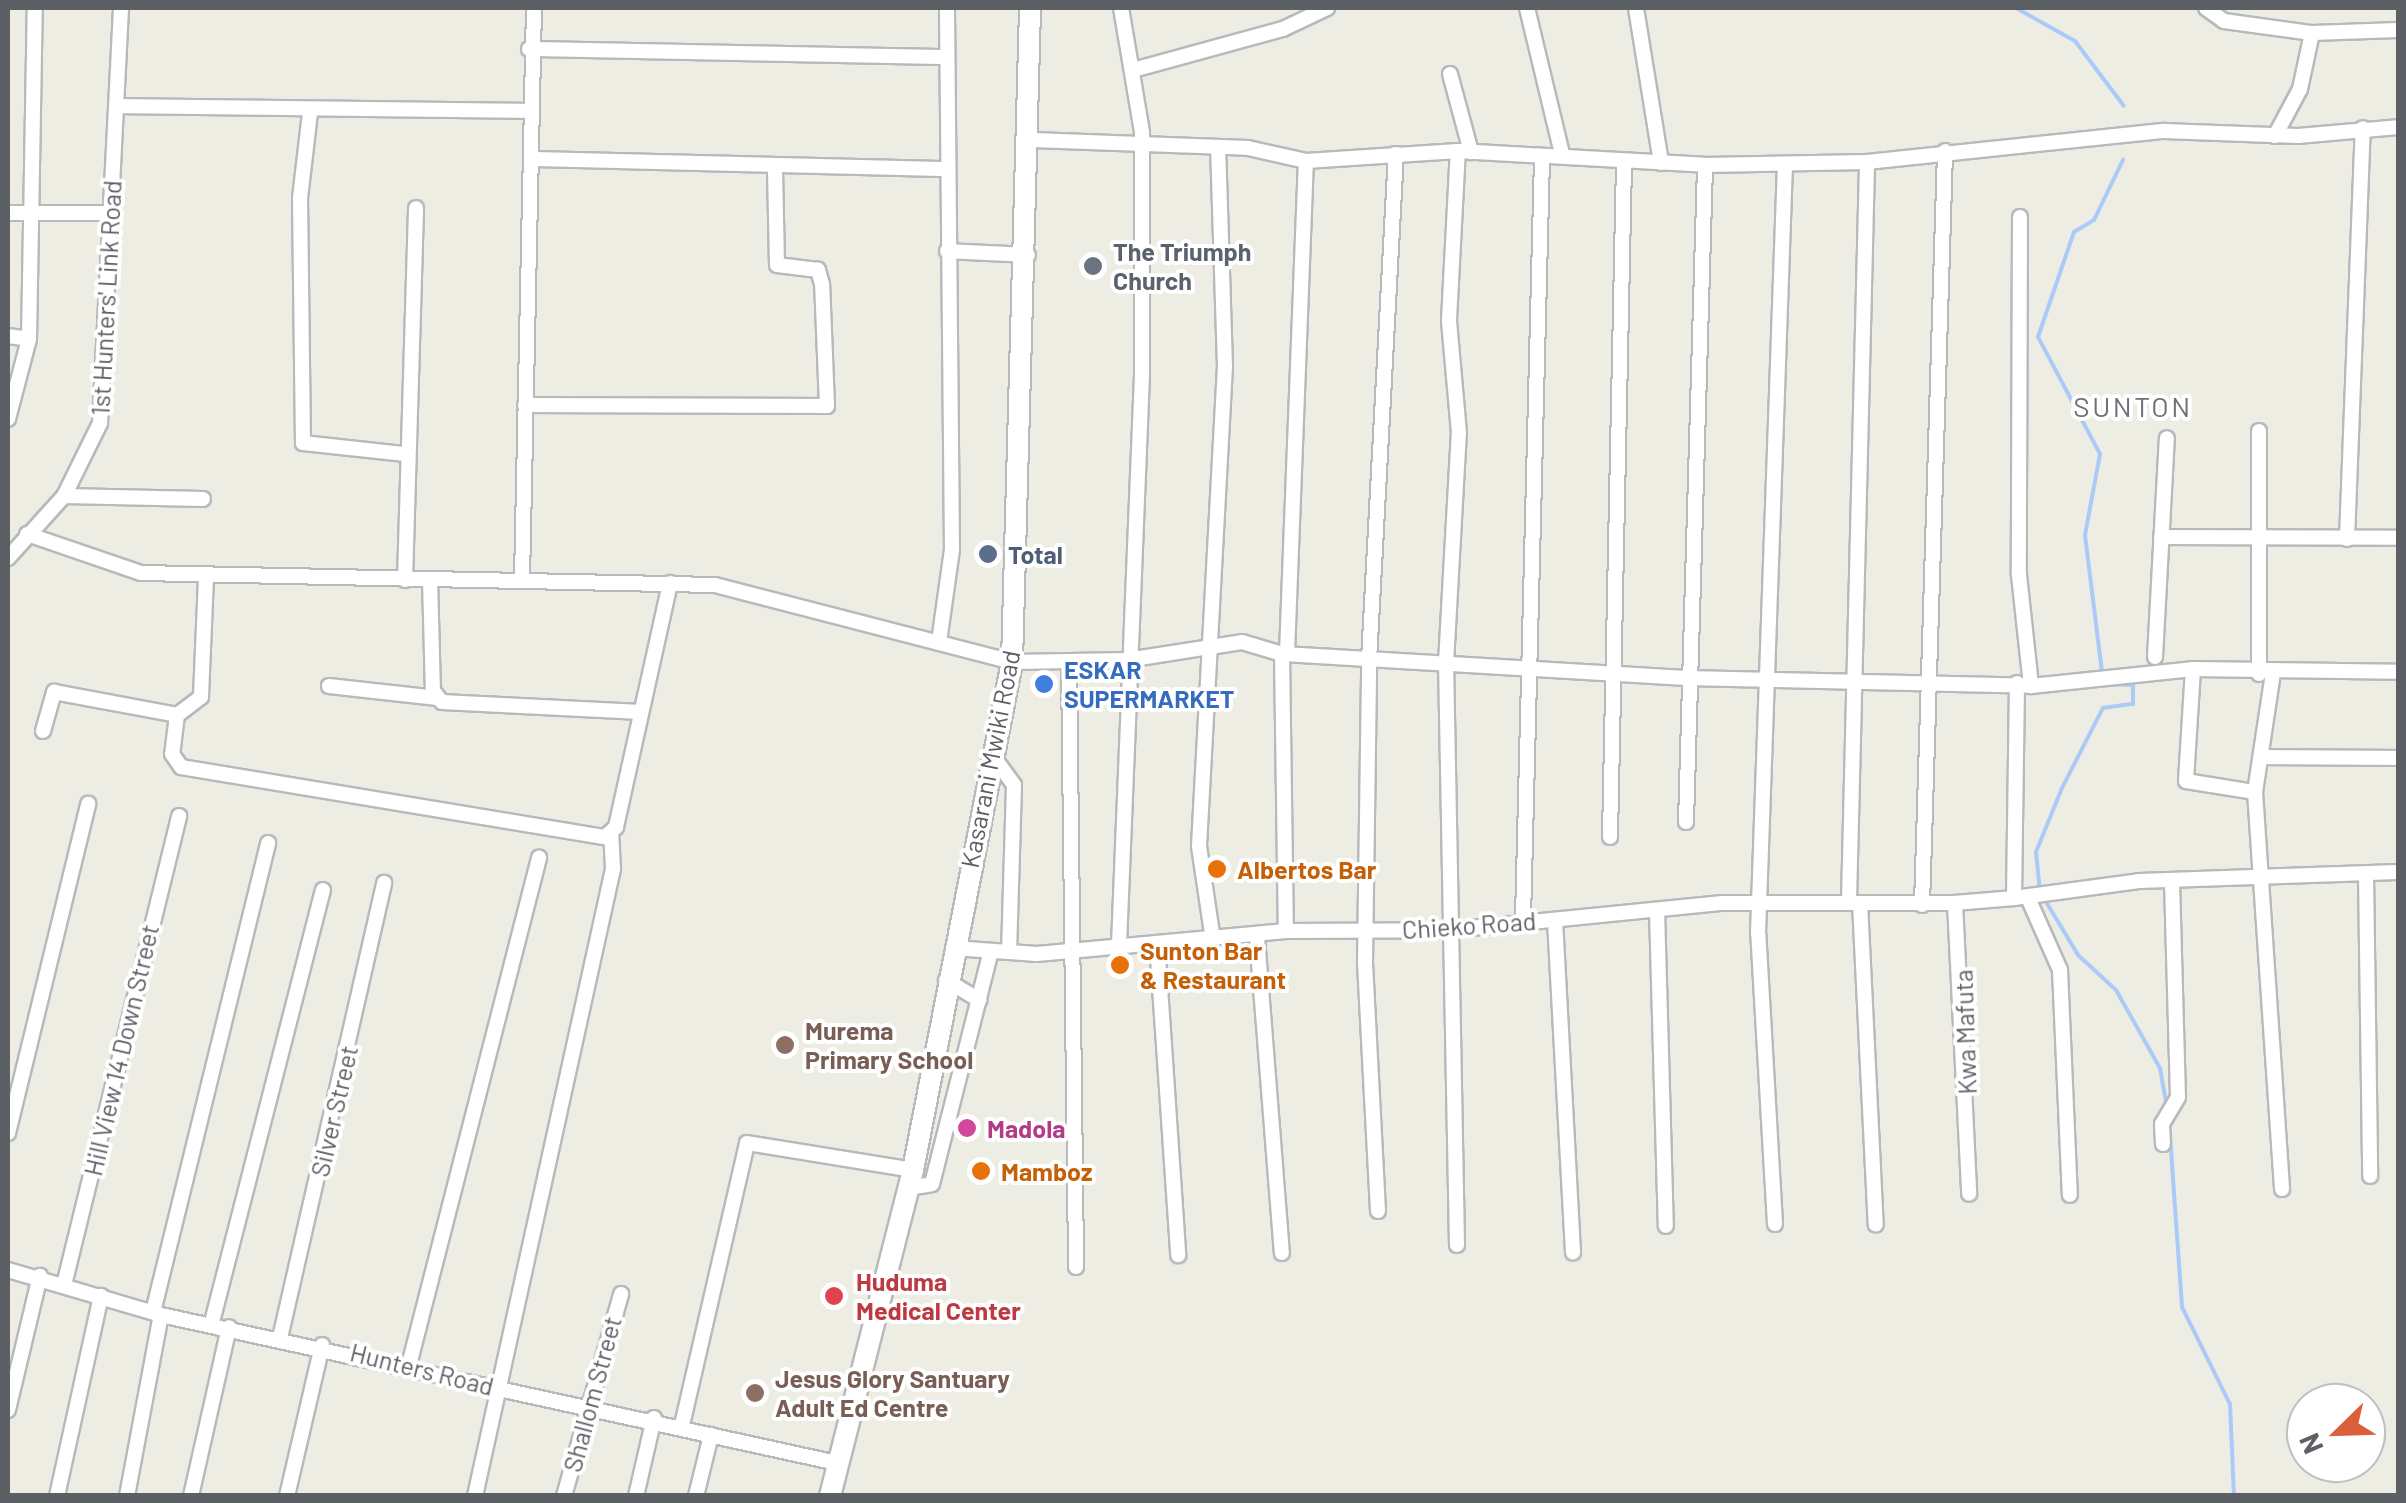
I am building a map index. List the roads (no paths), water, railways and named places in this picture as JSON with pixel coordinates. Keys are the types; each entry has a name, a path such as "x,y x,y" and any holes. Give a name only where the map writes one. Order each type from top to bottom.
{"main road":[{"name":"Kasarani Mwiki Road","path":"830,1496 911,1179 925,1076 1012,662 1029,256 1030,8"}],"street":[{"path":"8,419 29,339 35,8"},
{"name":"1st Hunters' Link Road","path":"8,558 64,496 100,423 120,8"},
{"path":"522,579 532,160 529,50 534,8"},
{"path":"939,642 952,550 944,169 947,8"},
{"path":"1119,945 1141,150 1134,70 1121,8"},
{"path":"1134,70 1284,29 1327,8"},
{"path":"1527,8 1562,154"},
{"path":"1636,8 1661,163"},
{"path":"2206,8 2224,21 2312,33 2398,30"},
{"path":"2275,136 2300,89 2312,33"},
{"path":"529,50 946,57"},
{"path":"1450,74 1464,151 1449,320 1459,433 1446,663 1458,1245"},
{"path":"118,106 310,113 530,111"},
{"path":"310,113 300,198 303,443 406,454"},
{"path":"1032,140 1141,150 1218,148 1306,160 1464,151 1542,158 1562,154 1705,166 1867,162 2164,131 2275,136 2398,126"},
{"path":"2347,539 2363,128"},
{"path":"1213,940 1199,846 1206,643 1224,368 1218,148"},
{"path":"1946,151 1922,905 2033,899 2172,880 2398,872"},
{"path":"1378,1211 1366,931 1369,660 1396,154"},
{"path":"532,160 637,156 775,167 944,169"},
{"path":"1524,919 1542,158"},
{"path":"1286,932 1284,654 1306,160"},
{"path":"1610,837 1624,162"},
{"path":"1867,162 1849,681 1855,902 1876,1225"},
{"path":"1776,1224 1762,908 1785,164"},
{"path":"1686,822 1705,166"},
{"path":"525,405 827,406 822,284 818,270 777,265 775,167"},
{"path":"405,580 416,208"},
{"path":"8,212 109,213"},
{"path":"2020,217 2018,574 2033,899 2060,970 2070,1195"},
{"path":"947,252 1029,256"},
{"path":"8,336 29,339"},
{"path":"2259,431 2259,539 2266,674 2263,756 2254,792 2282,1189"},
{"path":"2155,657 2167,438"},
{"path":"64,496 203,499"},
{"path":"27,534 111,568 206,577 715,585 1012,662 1127,660 1206,643 1284,654 1688,678 2092,685 2194,669 2266,674 2398,672"},
{"path":"2162,537 2398,538"},
{"path":"206,577 201,697 177,715 172,754 181,767 611,834"},
{"path":"430,580 436,698"},
{"path":"475,1496 613,869 611,834 670,584"},
{"path":"1069,664 1068,950 1082,1199 1076,1267"},
{"path":"2194,669 2186,781 2254,792"},
{"path":"330,686 436,698 641,712"},
{"path":"43,731 54,692 177,715"},
{"path":"993,756 1014,785 1010,952"},
{"path":"2263,756 2398,758"},
{"path":"8,1133 88,804"},
{"name":"Hill View 14 Down Street","path":"64,1284 179,816"},
{"path":"127,1496 157,1314 268,843"},
{"path":"408,1369 539,858"},
{"path":"2366,874 2370,1176"},
{"path":"2163,1144 2162,1124 2173,1109 2172,880"},
{"name":"Silver Street","path":"280,1338 384,884"},
{"path":"212,1322 323,890"},
{"name":"Chieko Road","path":"954,948 1010,952 1068,950 1286,932 1451,930 1524,919 1555,920 1656,910 1855,902 1922,905"},
{"name":"Kwa Mafuta","path":"1955,903 1969,1194"},
{"path":"1656,910 1666,1226"},
{"path":"1555,920 1574,1253"},
{"path":"1257,937 1282,1253"},
{"path":"1157,943 1178,1255"},
{"path":"682,1425 747,1143 911,1179 930,1190 992,951"},
{"path":"946,980 979,1000"},
{"path":"925,1076 957,1076"},
{"path":"921,1106 948,1110"},
{"name":"Hunters Road","path":"8,1270 40,1276 157,1314 322,1345 498,1388 584,1402 837,1462"},
{"path":"8,1410 40,1276"},
{"name":"Shallom Street","path":"564,1496 584,1402 621,1294"},
{"path":"57,1496 101,1296"},
{"path":"192,1496 229,1327"},
{"path":"287,1496 322,1345"},
{"path":"636,1496 654,1418"},
{"path":"696,1496 711,1435"}],"waterway":[{"path":"2016,8 2075,41 2124,106"},
{"path":"2102,672 2085,535 2100,454 2038,337 2074,232 2094,220 2123,160"},
{"path":"2040,892 2036,852 2062,788 2103,708 2133,704 2133,685 2106,684"},
{"path":"2045,900 2078,955 2116,990 2160,1068 2167,1107"},
{"path":"2169,1121 2182,1307 2230,1404 2234,1496"}],"place":[{"name":"The Triumph Church","path":"1093,266"},
{"name":"Total","path":"988,554"},
{"name":"ESKAR SUPERMARKET","path":"1044,684"},
{"name":"Albertos Bar","path":"1217,869"},
{"name":"Sunton Bar & Restaurant","path":"1120,965"},
{"name":"Murema Primary School","path":"785,1045"},
{"name":"Madola","path":"967,1128"},
{"name":"Mamboz","path":"981,1171"},
{"name":"Huduma Medical Center","path":"834,1296"},
{"name":"Jesus Glory Santuary Adult Ed Centre","path":"755,1393"}],"district":[{"name":"SUNTON","path":"2133,406"}]}
